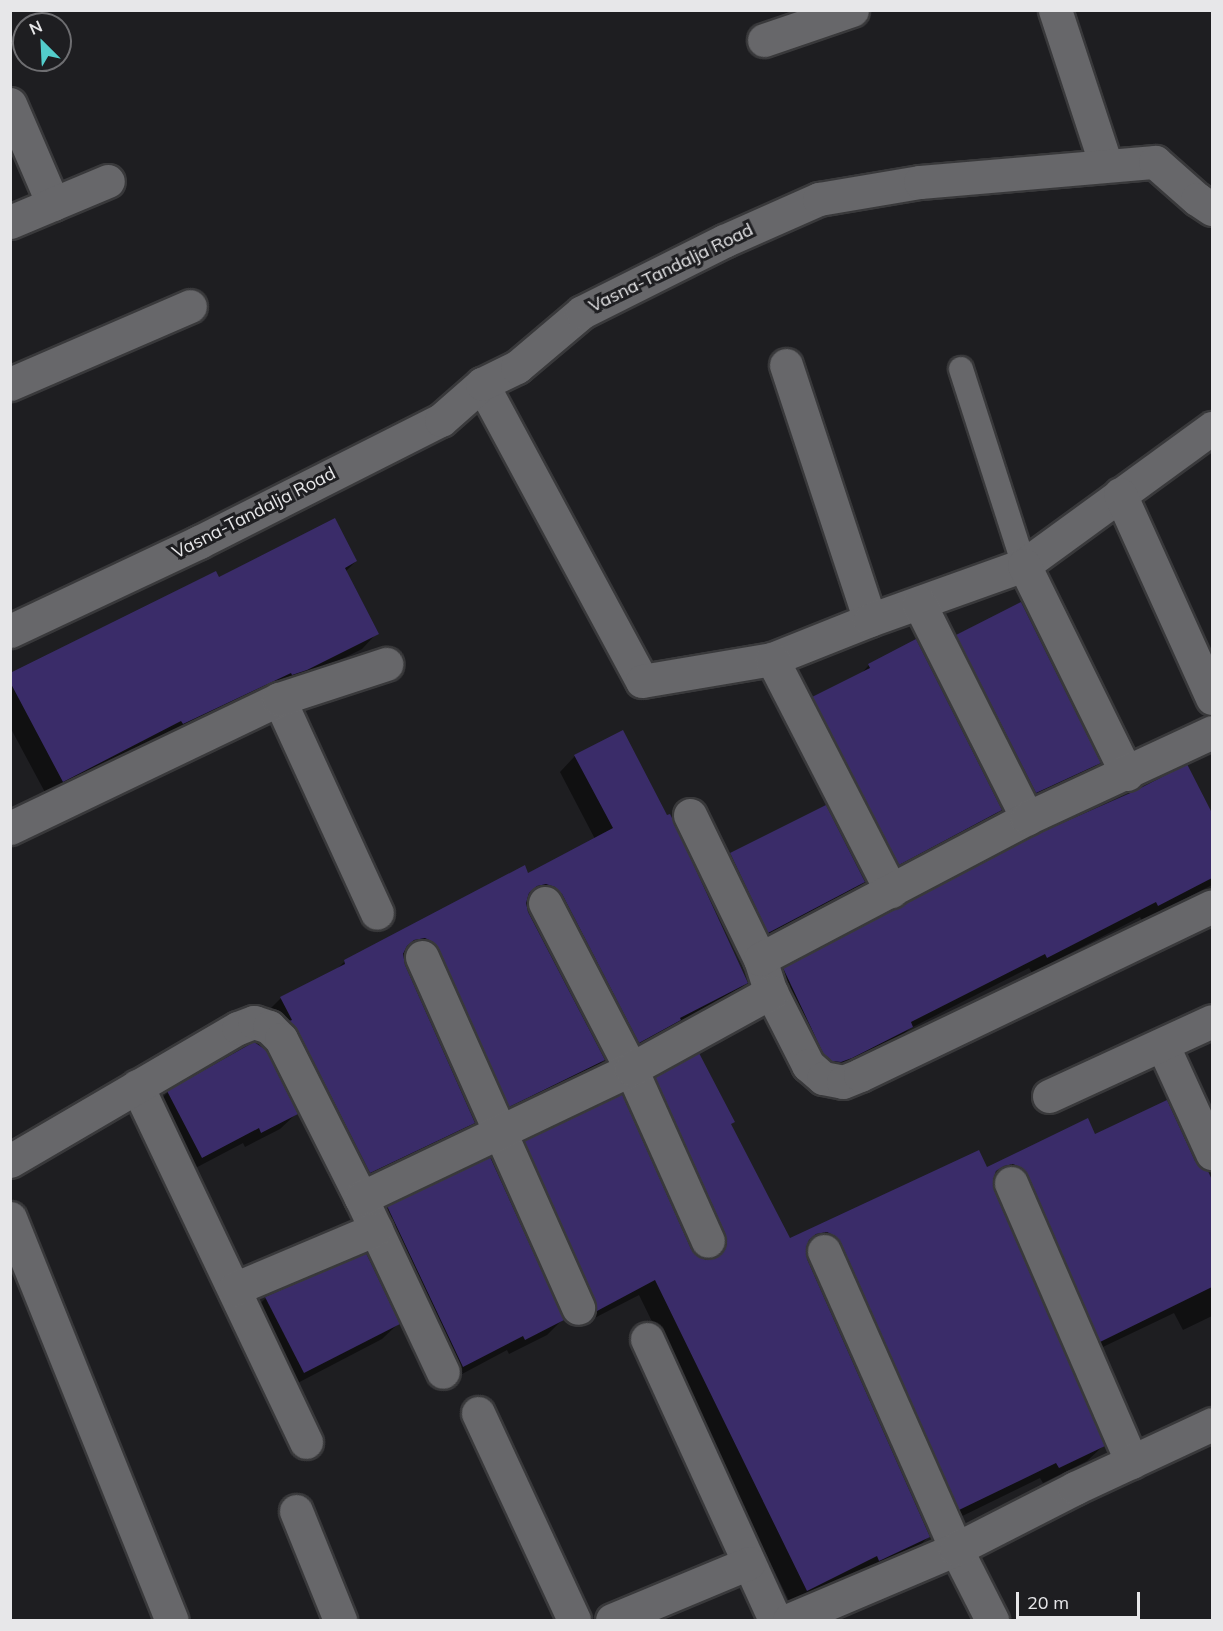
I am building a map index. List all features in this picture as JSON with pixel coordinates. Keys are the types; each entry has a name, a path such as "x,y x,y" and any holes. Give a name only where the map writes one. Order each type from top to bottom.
{"street":[{"path":"764,40 852,10"},
{"path":"1055,10 1106,165"},
{"path":"10,104 53,204"},
{"name":"Vasna-Tandalja Road","path":"13,624 199,542 441,420 482,384 517,367 582,312 724,241 819,199 920,182 1155,162 1207,200"},
{"path":"10,222 108,181"},
{"path":"10,384 190,306"},
{"path":"786,364 870,620"},
{"path":"482,384 642,681 772,659 870,620 1024,564 1212,428"},
{"path":"1120,494 1212,698"},
{"path":"1024,564 1127,774"},
{"path":"919,603 1027,818"},
{"path":"772,659 891,891"},
{"path":"10,828 279,699 386,664"},
{"path":"279,699 377,913"},
{"path":"760,959 1027,818 1127,774 1212,732"},
{"path":"690,814 760,959 771,992 808,1065 824,1078 843,1082 1212,906"},
{"path":"545,903 630,1069 708,1241"},
{"path":"422,957 578,1308"},
{"path":"362,1198 630,1069 771,992"},
{"path":"1049,1096 1163,1046 1212,1021"},
{"path":"10,1161 238,1028 254,1022 269,1027 281,1039 362,1198 444,1371"},
{"path":"1163,1046 1212,1153"},
{"path":"137,1086 306,1442"},
{"path":"1011,1182 1132,1462"},
{"path":"10,1218 172,1620"},
{"path":"234,1289 376,1229"},
{"path":"824,1251 956,1549 992,1620"},
{"path":"647,1339 775,1620"},
{"path":"478,1413 574,1620"},
{"path":"789,1620 956,1549 1212,1424"},
{"path":"297,1511 340,1620"},
{"path":"612,1620 749,1563"}],"lane":[{"path":"961,369 1024,564"}],"building":[{"path":"335,518 357,561 345,568 379,634 307,670 292,675 291,673 183,724 181,721 63,782 10,682 10,673 216,571 219,577"},
{"path":"1021,602 1101,763 1036,793 956,635"},
{"path":"916,639 1002,810 899,865 812,697 870,668 868,664"},
{"path":"623,730 667,815 670,814 672,818 748,983 680,1018 681,1020 639,1043 562,894 555,887 546,884 537,886 529,893 526,903 528,912 605,1060 509,1107 439,949 425,938 414,940 403,954 405,965 475,1123 370,1173 298,1031 289,1021 292,1020 280,997 345,964 344,960 525,865 528,873 613,828 574,755"},
{"path":"1187,764 1212,813 1212,878 1158,906 1156,902 1047,958 1045,954 911,1022 913,1027 852,1058 841,1062 832,1061 823,1053 783,968 1035,835 1135,791"},
{"path":"826,805 865,882 768,933 730,853"},
{"path":"254,1042 266,1050 298,1114 261,1133 259,1128 202,1158 167,1091"},
{"path":"699,1053 735,1122 731,1124 790,1238 979,1150 987,1167 1088,1118 1095,1134 1167,1100 1195,1161 1208,1171 1212,1180 1212,1287 1100,1342 1028,1175 1022,1168 1013,1164 996,1171 993,1180 994,1190 1105,1446 1059,1468 1056,1463 959,1510 841,1243 827,1232 816,1234 809,1240 806,1248 807,1259 930,1537 879,1561 877,1556 807,1591 655,1280 597,1311 595,1300 524,1141 622,1094 691,1249 697,1256 706,1260 716,1258 727,1244 725,1233 655,1077"},
{"path":"490,1157 564,1320 525,1340 523,1336 463,1367 387,1206"},
{"path":"366,1253 400,1324 304,1373 265,1297"}]}
